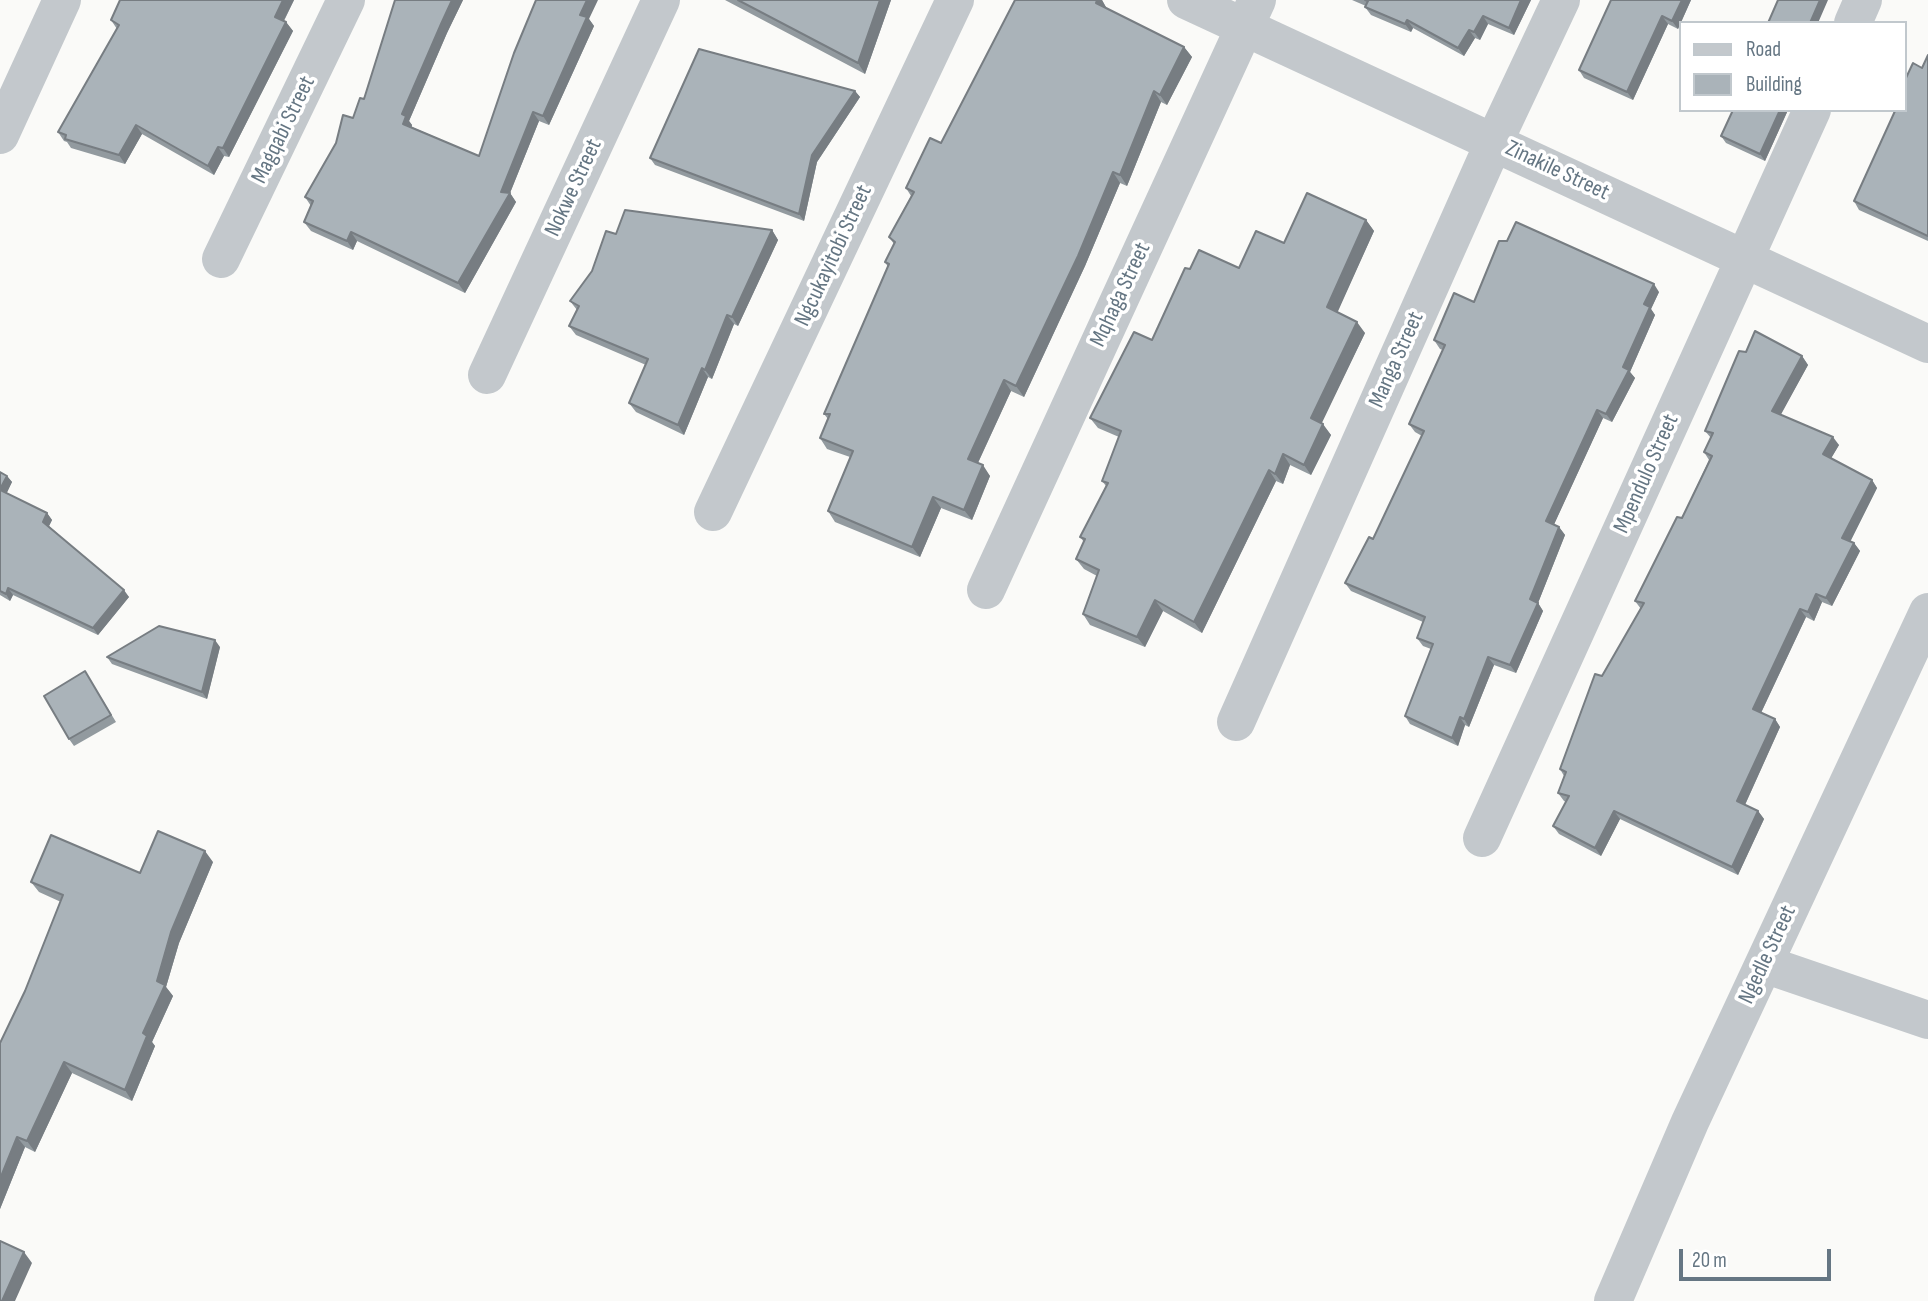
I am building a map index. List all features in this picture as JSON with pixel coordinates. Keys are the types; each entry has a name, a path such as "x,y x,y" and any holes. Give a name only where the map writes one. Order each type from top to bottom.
{"street":[{"path":"0,135 62,0"},
{"name":"Magqabi Street","path":"221,259 346,0"},
{"name":"Nokwe Street","path":"487,375 661,0"},
{"name":"Ngcukayitobi Street","path":"713,512 955,0"},
{"name":"Zinakile Street","path":"1186,0 1251,14 1494,142 1928,344"},
{"name":"Manga Street","path":"1236,722 1494,142 1562,0"},
{"path":"1854,21 1863,0"},
{"name":"Mqhaga Street","path":"986,590 1251,14"},
{"name":"Mpendulo Street","path":"1482,838 1811,112"},
{"name":"Ngedle Street","path":"1613,1301 1690,1122 1928,612"},
{"path":"1764,964 1928,1020"}],"building":[{"path":"120,0 283,0 275,17 286,22 223,148 218,147 208,166 136,125 119,155 65,139 66,135 58,132 119,25 111,20"},
{"path":"395,0 452,0 402,114 406,116 403,124 479,156 514,53 536,0 587,0 580,15 587,17 543,116 533,112 501,192 510,193 458,283 351,232 347,241 304,222 313,201 305,197 336,143 343,115 353,118 360,98 364,99"},
{"path":"738,0 880,0 858,63"},
{"path":"1015,0 1097,0 1096,3 1184,47 1160,95 1154,91 1120,175 1113,172 1078,256 1016,386 1004,380 968,459 983,465 964,510 933,497 912,547 828,511 853,451 820,438 830,414 824,414 889,264 885,262 895,242 889,237 914,192 906,188 930,138 941,143"},
{"path":"1365,0 1521,0 1509,28 1483,16 1474,32 1469,30 1458,48 1407,20 1405,24 1365,7 1368,1"},
{"path":"1611,0 1682,0 1672,21 1662,16 1627,92 1579,70"},
{"path":"1778,0 1820,0 1811,21 1769,21"},
{"path":"699,49 855,91 812,155 799,214 650,158"},
{"path":"1928,55 1928,236 1854,201 1895,112 1907,112 1907,76 1913,63 1922,68"},
{"path":"1732,112 1779,112 1760,154 1721,136"},
{"path":"1307,193 1366,220 1327,307 1357,322 1311,418 1323,424 1304,465 1283,454 1275,474 1269,470 1194,622 1155,600 1137,637 1083,614 1099,570 1076,559 1085,539 1080,537 1108,483 1102,481 1121,431 1090,418 1134,332 1152,340 1185,268 1190,269 1199,250 1239,268 1256,231 1284,243"},
{"path":"625,210 772,230 732,317 727,315 705,370 702,368 678,425 629,403 648,359 569,326 579,306 570,301 592,271 606,231 616,234"},
{"path":"1516,222 1654,284 1644,304 1650,307 1623,367 1629,370 1606,414 1597,410 1546,521 1559,527 1530,599 1538,603 1510,665 1488,657 1464,719 1460,717 1452,738 1405,716 1433,644 1417,638 1425,617 1345,583 1369,537 1373,539 1424,431 1409,424 1445,345 1434,340 1454,293 1474,302 1499,241 1507,241"},
{"path":"1755,331 1802,356 1772,411 1833,437 1823,454 1872,480 1842,538 1854,543 1826,598 1816,594 1808,612 1800,609 1753,709 1775,719 1737,801 1758,811 1732,867 1614,811 1595,848 1553,826 1569,796 1558,793 1566,772 1560,769 1595,674 1602,676 1644,603 1635,601 1677,517 1682,518 1712,456 1704,452 1713,433 1705,431 1739,351 1746,352"},
{"path":"0,472 7,476 0,489"},
{"path":"0,490 47,513 43,522 124,590 93,628 8,588 6,594 0,591"},
{"path":"159,626 215,640 202,692 107,657"},
{"path":"85,671 111,715 69,739 44,696"},
{"path":"158,831 205,851 171,932 157,981 165,985 143,1033 147,1036 125,1090 64,1062 27,1141 17,1137 0,1179 0,1043 25,991 63,895 31,882 51,835 140,873"},
{"path":"0,1241 24,1252 2,1301 0,1301"}]}
